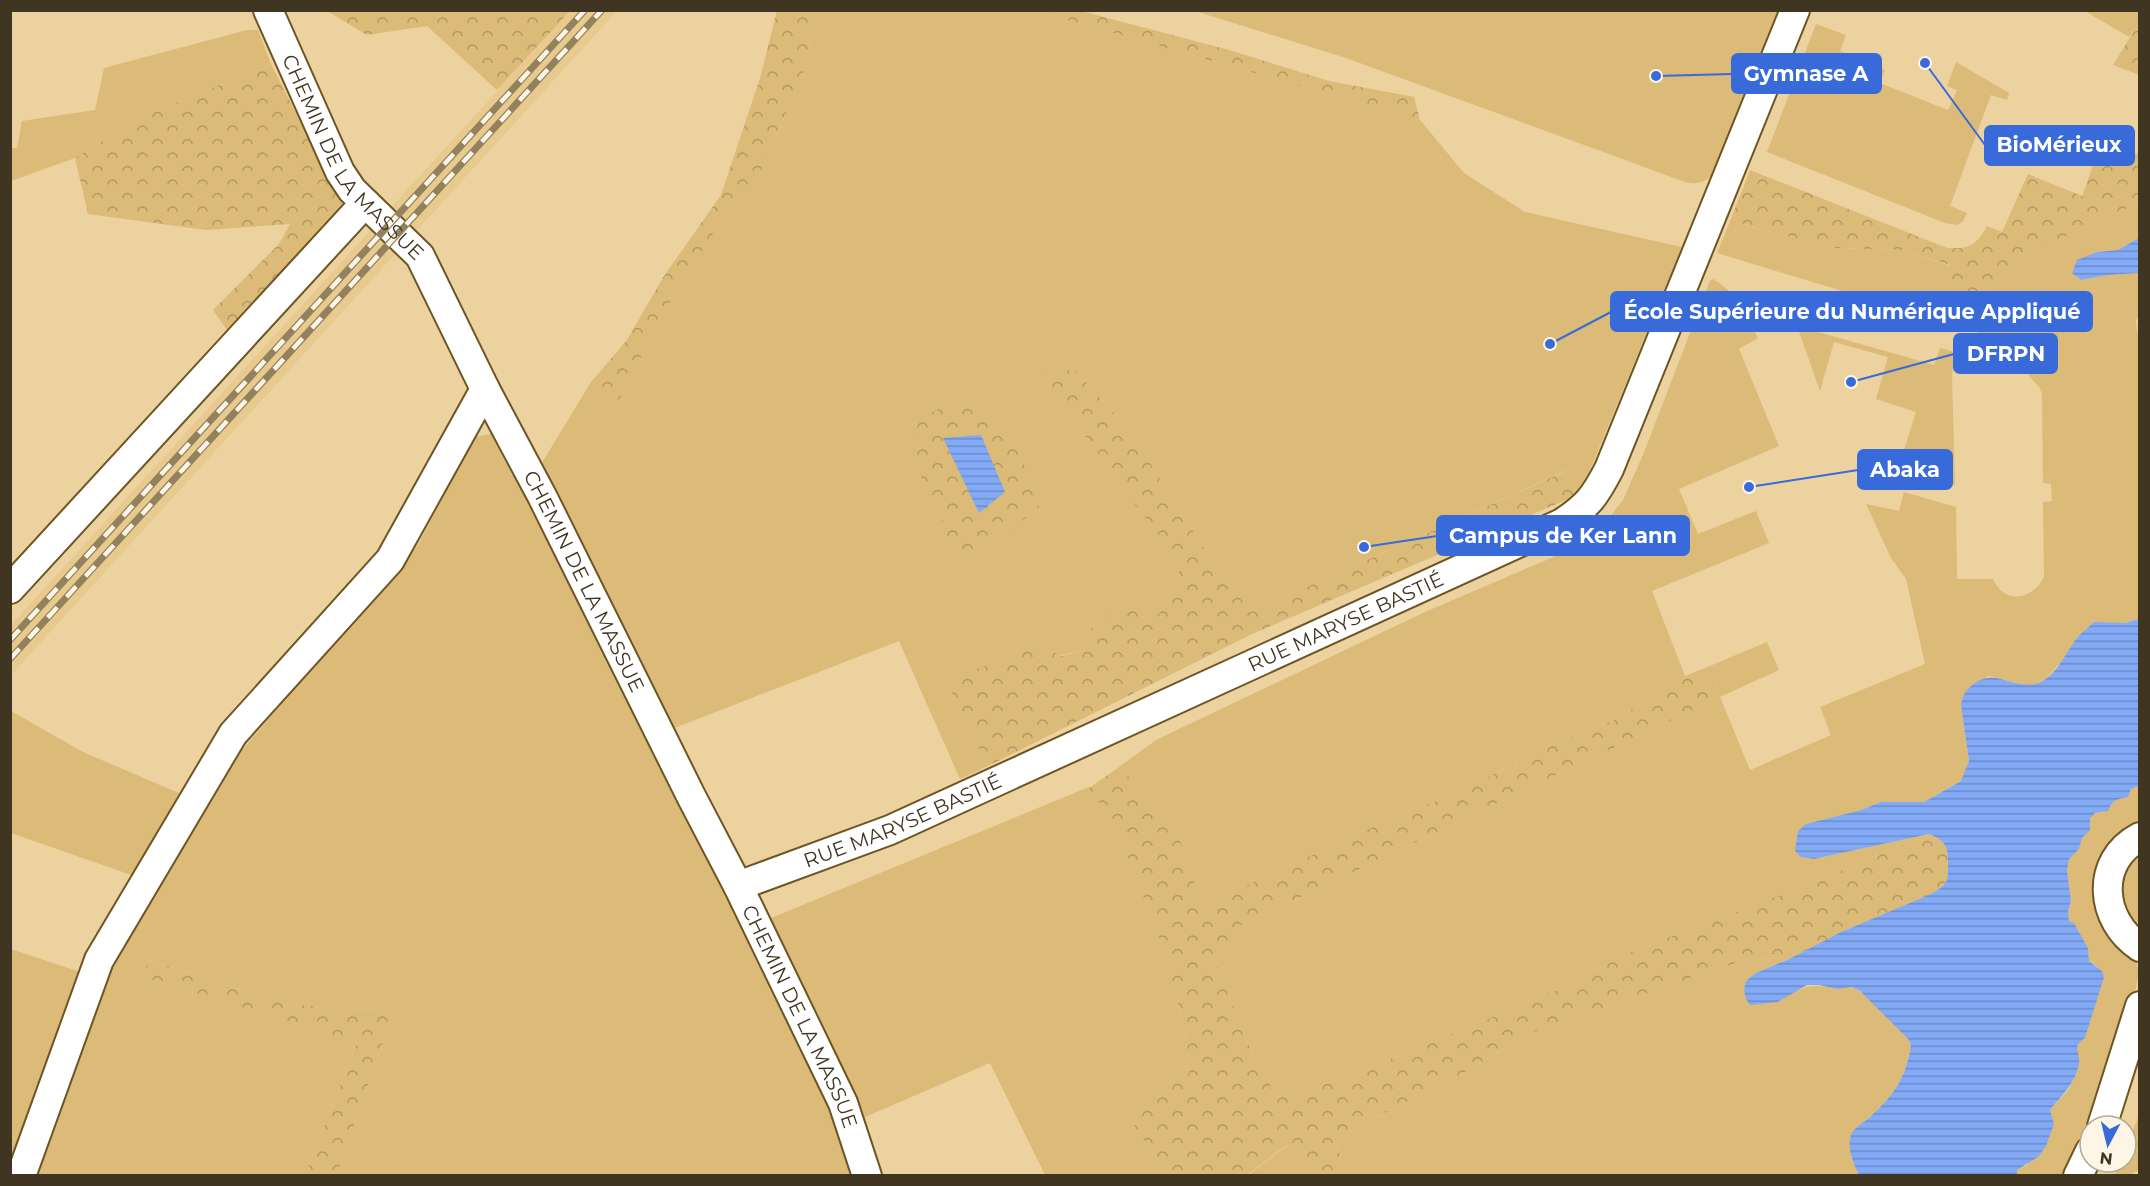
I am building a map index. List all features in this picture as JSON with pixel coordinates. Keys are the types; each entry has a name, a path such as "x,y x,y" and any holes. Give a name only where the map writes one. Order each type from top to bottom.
{"street":[{"name":"CHEMIN DE LA MASSUE","path":"268,10 340,172 352,190 420,256 485,389 542,496 738,886 843,1103 867,1176"},
{"name":"RUE MARYSE BASTIÉ","path":"738,886 890,830 1562,523 1582,510 1596,495 1609,470 1795,10"},
{"path":"10,589 365,203"},
{"path":"21,1176 99,960 232,734 390,560 485,389"},
{"path":"2139,837 2124,848 2116,860 2107,888 2108,903 2120,930 2139,947"},
{"path":"2106,1114 2139,1006"}],"shaded area":[{"path":"570,11 617,11 11,675 10,626"}],"green space":[{"path":"327,11 570,11 497,90 427,26 367,35"},
{"path":"777,11 816,11 803,74 750,197 722,219 667,307 619,400 591,382 627,340 664,276 721,195 760,78"},
{"path":"816,11 1035,11 1420,120 1464,173 1525,212 1682,247 1580,494 1567,470 1251,612 1220,573 1129,430 1075,370 1179,562 1178,590 1158,616 1086,650 947,680 988,766 960,779 899,641 646,739 742,930 1089,787 1115,824 1163,948 1185,1030 1189,1073 1143,1097 1134,1127 1168,1175 1045,1175 990,1063 842,1127 852,1175 337,1175 394,1010 340,1009 282,1003 149,960 143,977 357,1042 305,1175 11,1175 11,949 101,979 157,884 11,833 11,711 83,752 209,806 242,750 418,545 475,437 491,434 512,475 540,466 591,382 619,399 667,307 722,218 750,197 803,74"},
{"path":"1035,11 1081,11 1229,50 1329,81 1414,97 1420,120"},
{"path":"1195,11 1780,11 1714,173 1705,181 1694,183 1685,182 1346,58"},
{"path":"2085,11 2139,11 2139,30 2135,29 2129,37"},
{"path":"1816,24 1846,35 1840,51 1885,70 1880,83 1948,110 1957,90 1947,86 1956,62 2009,93 2007,100 1991,95 1950,206 1967,213 1963,221 1957,225 1945,223 1767,152"},
{"path":"2135,29 2139,30 2139,75 2113,65"},
{"path":"247,30 258,30 271,64 139,118 75,158 11,181 11,148 17,148 22,121 95,110 104,68"},
{"path":"271,64 343,206 335,237 236,343 213,310 279,244 290,224 206,230 88,214 75,158 139,118"},
{"path":"2101,143 2137,154 2139,148 2139,201 2037,252 1978,296 1947,283 1950,265 1902,250 1835,248 1752,227 1731,219 1750,170 1947,248 1966,247 1979,238 1987,226 2002,232 2028,174 2082,196"},
{"path":"2139,201 2139,238 2118,250 2096,252 2082,280 2139,273 2139,317 2136,320 2137,332 2140,334 2139,619 2125,623 2111,623 2057,666 2046,679 2037,683 2026,685 1988,676 1963,697 1961,705 1969,761 1962,780 1924,802 1881,802 1861,810 1806,824 1814,859 1929,834 1804,886 1633,951 1557,990 1411,1051 1303,1093 1277,1098 1245,1038 1215,959 1242,925 1720,697 1750,770 1831,735 1820,707 1925,664 1906,579 1891,558 1866,504 1899,511 1904,492 1956,507 1957,579 1993,579 2004,593 2018,596 2033,591 2044,577 2043,502 2052,501 2051,484 2043,483 2042,394 2029,376 2025,362 2002,362 1987,339 1977,332 1717,253 1731,219 1752,227 1835,248 1902,250 1951,266 1978,296 2037,252"},
{"path":"1713,279 1741,304 1758,338 1739,349 1779,446 1679,489 1698,534 1756,511 1769,543 1652,591 1685,676 1613,721 1536,751 1468,788 1389,820 1202,907 1175,825 1119,767 1156,740 1425,612 1565,552 1601,528 1623,500 1643,455 1710,281"},
{"path":"1797,326 1934,365 1940,348 1955,352 1952,375 1955,485 1908,472 1910,466 1900,463 1916,412 1876,399 1888,357 1834,342 1820,391"},
{"path":"1075,370 1129,430 1220,573 1251,612 1568,470 1580,494 1252,634 988,766 946,680 1041,646 1062,656 1086,650 1093,623 1137,600 1158,615 1178,590 1179,562 1120,485 1042,374"},
{"path":"970,395 1016,441 1039,507 972,562 938,540 943,516 923,484 909,423"},
{"path":"1767,642 1779,670 1720,697 1705,668"},
{"path":"1705,668 1720,697 1242,925 1215,959 1245,1038 1277,1098 1303,1093 1411,1051 1557,990 1633,951 1804,886 1929,834 1946,846 1948,875 1943,886 1931,894 1841,932 1789,959 1751,958 1533,1032 1458,1076 1358,1126 1336,1145 1348,1175 1310,1175 1287,1145 1247,1175 1168,1175 1134,1127 1143,1097 1189,1073 1185,1030 1163,948 1115,824 1089,788 1119,767 1175,825 1202,906 1389,820 1468,788 1536,751 1613,721 1685,676"},
{"path":"2139,786 2139,828 2114,848 2129,950 2136,961 2139,973 2136,987 2094,1114 2078,1114 2078,1153 2068,1175 2017,1176 2017,1170 2027,1165 2054,1124 2050,1110 2069,1089 2077,1072 2078,1044 2085,1038 2102,971 2089,960 2088,948 2074,923 2069,921 2067,911 2071,901 2067,870 2069,859 2079,849 2081,838 2090,830 2090,819 2095,813 2104,812 2116,799 2128,797 2131,789"},
{"path":"2139,852 2139,929 2127,911 2122,891 2127,871"},
{"path":"1751,958 1789,959 1756,973 1778,1002 1804,988 1817,986 1853,988 1873,1002 1911,1044 1905,1070 1893,1092 1877,1111 1856,1128 1851,1158 1859,1175 1348,1175 1336,1145 1358,1126 1458,1076 1533,1032"},
{"path":"149,960 282,1003 340,1009 394,1010 337,1175 305,1175 357,1042 142,977"},
{"path":"2139,1115 2138,1171 2138,1118"},
{"path":"1288,1145 1310,1175 1247,1176"}],"water":[{"path":"2139,238 2139,273 2081,280 2072,273 2077,260 2097,252 2118,250"},
{"path":"981,435 1005,492 979,513 943,438"},
{"path":"2139,619 2139,786 2131,789 2128,797 2113,802 2108,811 2095,813 2090,819 2090,830 2082,838 2079,849 2069,859 2067,870 2071,901 2068,911 2069,921 2074,923 2088,948 2089,961 2102,971 2104,977 2085,1038 2078,1044 2079,1063 2075,1077 2050,1110 2054,1124 2046,1146 2038,1157 2017,1170 2017,1175 1859,1175 1850,1151 1852,1132 1869,1118 1893,1092 1903,1075 1911,1044 1860,991 1852,987 1838,989 1807,985 1778,1002 1750,1005 1744,990 1746,981 1756,973 1841,932 1939,889 1945,884 1947,877 1947,851 1944,843 1929,834 1814,859 1801,857 1795,851 1798,831 1806,824 1861,810 1881,802 1924,802 1961,781 1969,761 1961,705 1969,687 1983,679 1990,678 2021,684 2038,683 2055,670 2077,638 2094,622 2125,623"}],"railway":[{"path":"10,640 585,10"},
{"path":"10,659 602,10"}],"place":[{"name":"BioMérieux","path":"1925,63"},
{"name":"Gymnase A","path":"1656,76"},
{"name":"École Supérieure du Numérique Appliqué","path":"1550,344"},
{"name":"DFRPN","path":"1851,382"},
{"name":"Abaka","path":"1749,487"},
{"name":"Campus de Ker Lann","path":"1364,547"}]}
